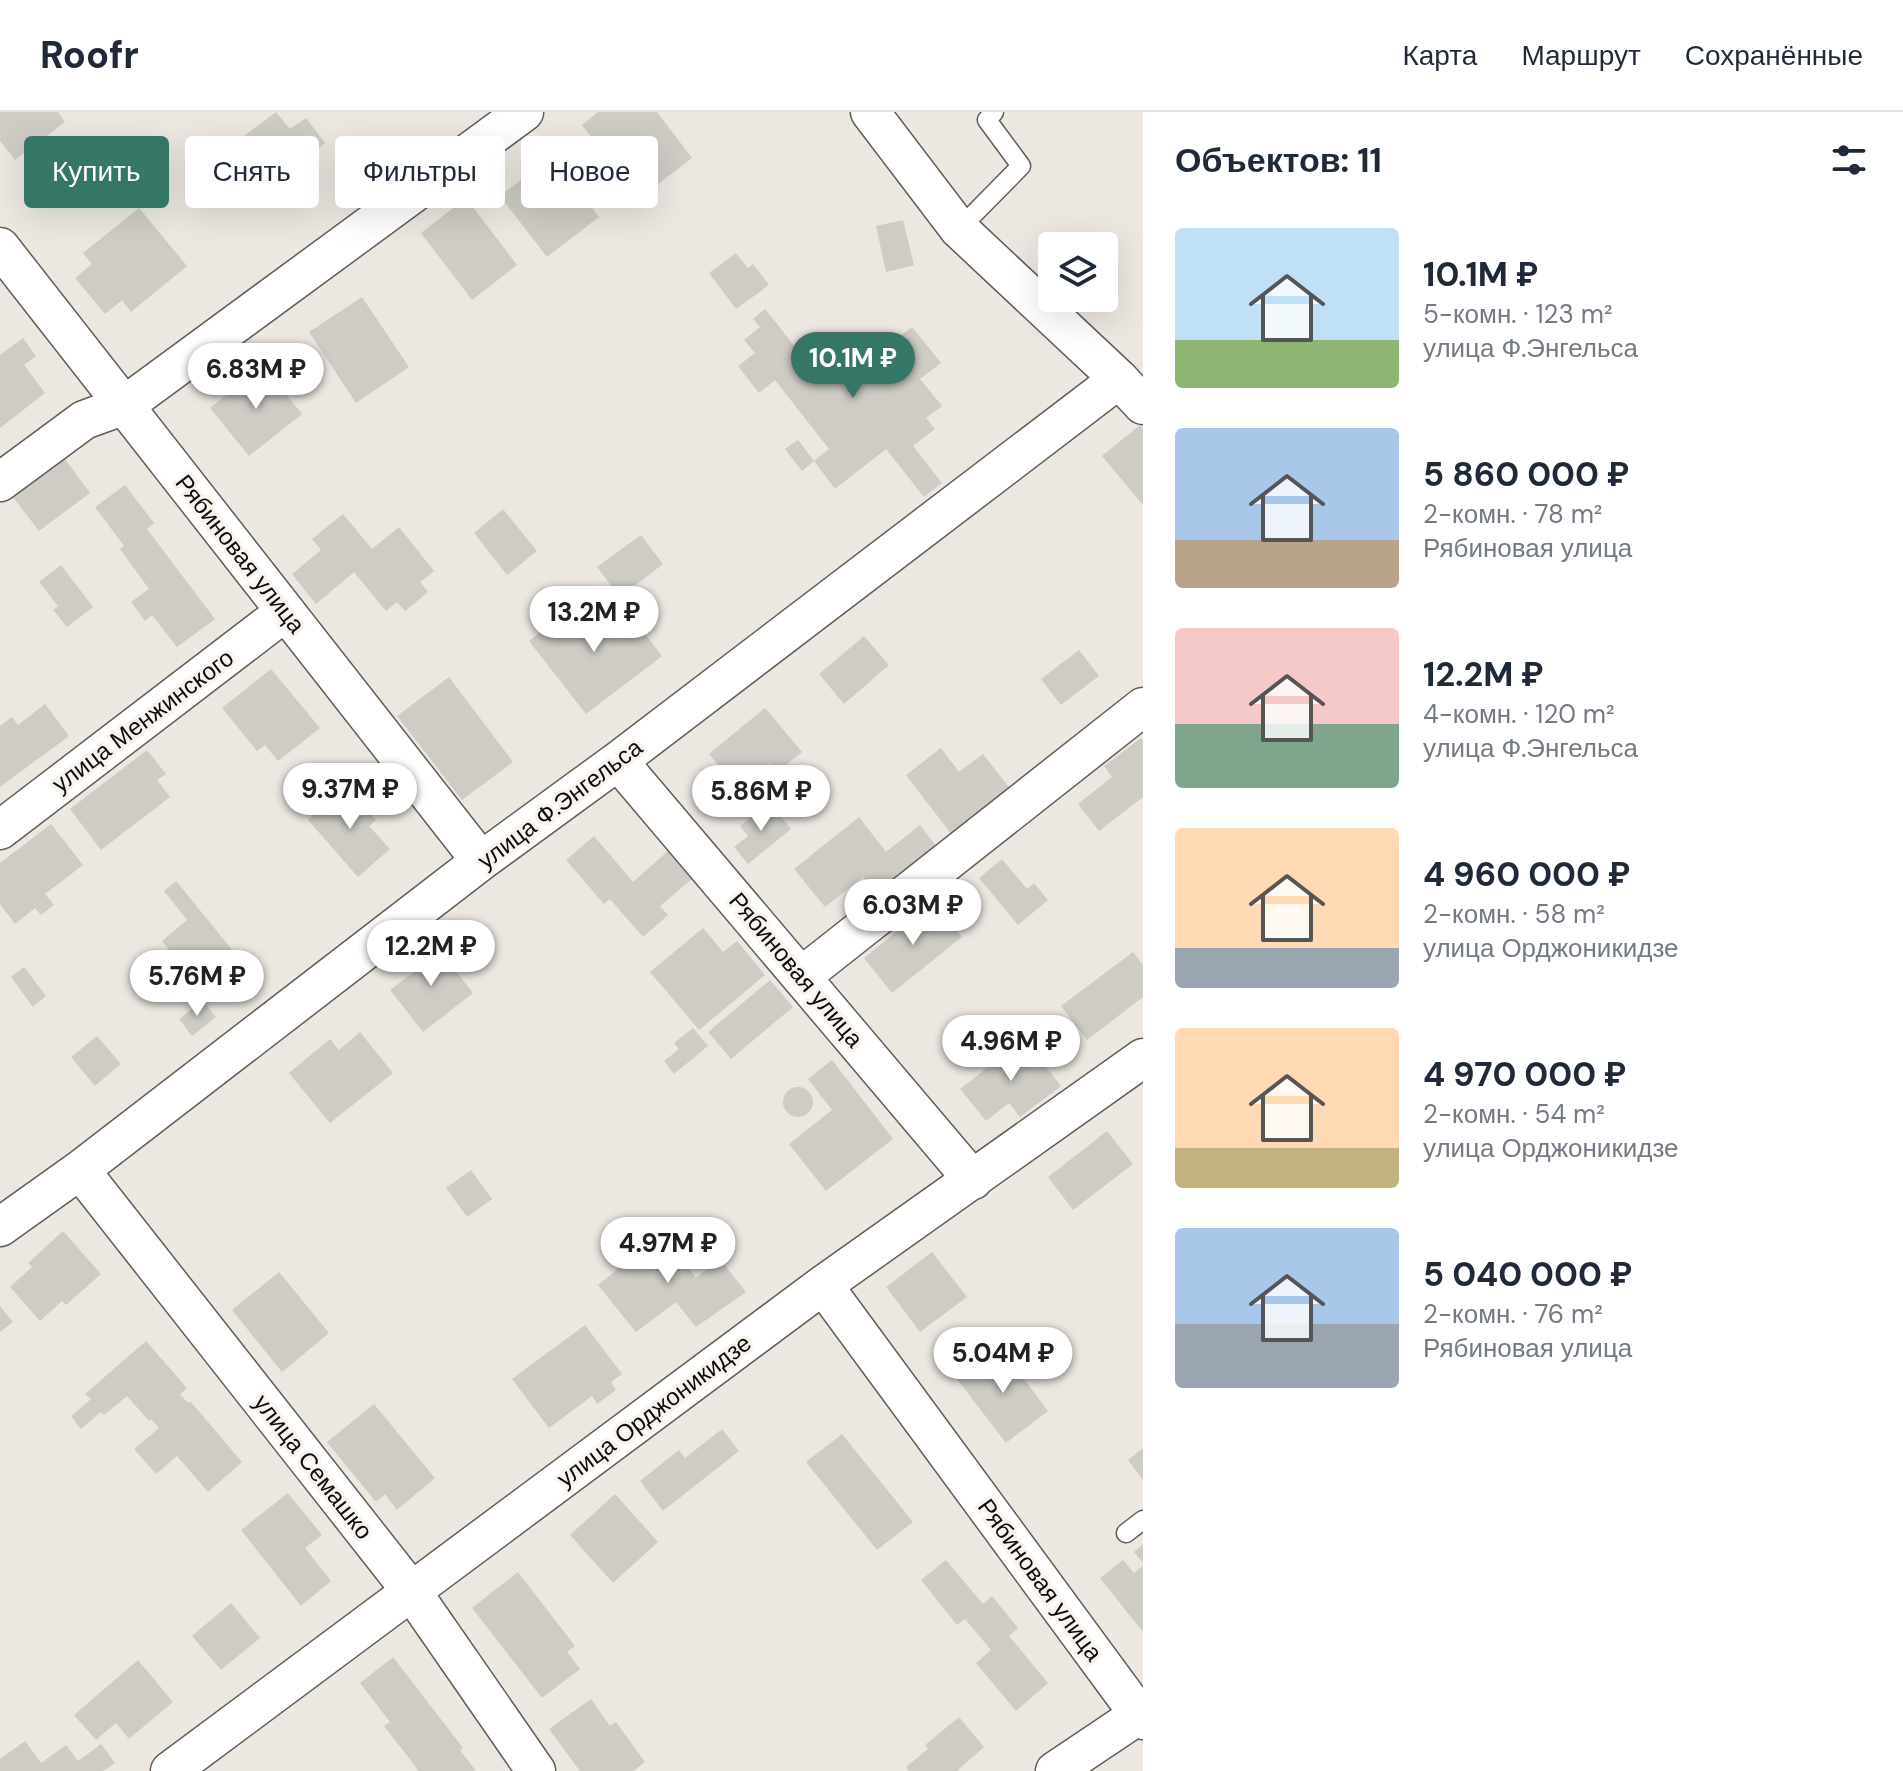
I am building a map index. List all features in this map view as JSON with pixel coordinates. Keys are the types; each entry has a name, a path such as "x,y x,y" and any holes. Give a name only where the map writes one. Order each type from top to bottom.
{"street":[{"path":"0,482 84,420 125,405 524,112"},
{"path":"870,112 959,229 1131,392"},
{"name":"Рябиновая улица","path":"0,247 481,861"},
{"name":"улица Ф.Энгельса","path":"0,1227 80,1170 481,861 1131,392"},
{"name":"улица Менжинского","path":"0,830 285,612"},
{"path":"802,976 1143,707"},
{"name":"Рябиновая улица","path":"618,761 973,1180"},
{"name":"улица Орджоникидзе","path":"170,1771 823,1285 1143,1058"},
{"name":"улица Семашко","path":"80,1170 412,1592 536,1771"},
{"name":"Рябиновая улица","path":"823,1285 1142,1716"},
{"path":"1055,1771 1142,1716"}],"lane":[{"path":"959,229 1021,166 987,120 994,112"},
{"path":"1126,1533 1143,1520"}],"building":[{"path":"0,112 58,112 65,122 47,136 24,136 24,153 15,160 0,141"},
{"path":"276,112 290,129 306,118 325,143 319,148 319,136 244,136"},
{"path":"598,112 657,112 692,158 658,184 658,136 590,136 582,125"},
{"path":"521,180 521,208 592,208 599,217 547,257 505,202 505,192"},
{"path":"139,208 187,266 131,312 122,300 105,314 75,278 92,264 83,253"},
{"path":"453,208 474,208 517,265 472,300 421,233"},
{"path":"903,220 914,265 886,272 876,226"},
{"path":"736,253 748,268 753,264 769,285 736,309 709,273"},
{"path":"362,297 409,367 356,403 309,332"},
{"path":"765,309 804,358 826,341 852,373 912,327 941,363 920,379 942,406 926,418 935,429 913,446 942,483 924,497 886,449 835,489 814,461 829,449 775,380 759,393 738,366 755,353 744,340 760,327 753,319"},
{"path":"23,338 36,356 24,365 45,393 0,428 0,355"},
{"path":"263,366 302,414 249,456 210,408"},
{"path":"1140,425 1143,428 1143,505 1102,456"},
{"path":"798,440 814,461 802,471 785,449"},
{"path":"65,459 90,493 39,531 13,497"},
{"path":"125,485 154,523 147,529 215,619 177,647 152,615 145,621 131,602 149,589 120,549 124,546 95,507"},
{"path":"503,509 537,551 507,575 474,533"},
{"path":"343,514 372,549 399,527 434,571 420,582 428,592 405,611 397,602 386,611 354,572 316,604 292,574 321,550 312,539"},
{"path":"641,535 663,564 620,597 597,567"},
{"path":"61,565 93,607 67,627 53,610 58,606 39,582"},
{"path":"584,598 611,634 632,617 662,656 586,714 529,641"},
{"path":"864,636 889,665 844,704 819,674"},
{"path":"1079,650 1099,676 1061,705 1041,679"},
{"path":"271,669 320,728 278,761 265,745 257,751 222,708"},
{"path":"449,677 513,762 462,800 397,716"},
{"path":"45,704 69,736 0,787 0,726 12,717 18,725"},
{"path":"765,708 802,752 777,772 770,763 739,789 709,754"},
{"path":"1141,738 1143,797 1099,831 1078,804 1112,777 1104,766"},
{"path":"941,748 959,772 983,754 1011,790 952,835 906,775"},
{"path":"147,750 166,774 157,780 170,797 101,850 70,809"},
{"path":"346,786 376,820 369,826 390,849 358,877 308,820"},
{"path":"769,802 791,829 748,864 734,847 748,836 740,826"},
{"path":"859,817 886,852 920,825 936,846 876,894 863,877 825,907 794,869"},
{"path":"51,824 83,865 45,894 54,905 41,915 35,908 15,924 0,904 0,863"},
{"path":"594,836 633,882 669,850 693,878 660,906 668,915 643,937 610,899 604,904 566,860"},
{"path":"1002,859 1027,889 1034,883 1048,900 1018,925 979,878"},
{"path":"176,881 243,963 205,994 162,941 187,920 164,891"},
{"path":"933,902 962,937 892,993 864,958"},
{"path":"703,928 723,952 737,941 765,975 699,1030 650,972"},
{"path":"433,942 473,993 423,1032 390,990 418,969 411,960"},
{"path":"1133,952 1143,965 1143,997 1087,1040 1061,1006"},
{"path":"24,967 46,996 33,1007 11,977"},
{"path":"770,980 793,1007 731,1059 708,1032"},
{"path":"203,1001 216,1017 192,1036 179,1019"},
{"path":"693,1028 708,1046 674,1074 664,1061 679,1049 674,1043"},
{"path":"360,1032 393,1073 330,1123 289,1073 330,1039 339,1050"},
{"path":"97,1036 121,1064 95,1086 71,1057"},
{"path":"1024,1039 1061,1086 1020,1117 1009,1103 986,1121 960,1089"},
{"path":"832,1060 893,1139 826,1191 789,1144 832,1110 808,1079"},
{"path":"798,1087 808,1092 813,1102 808,1112 798,1117 788,1112 783,1102 788,1092"},
{"path":"1107,1131 1133,1164 1073,1210 1048,1177"},
{"path":"471,1170 492,1199 467,1217 446,1188"},
{"path":"655,1226 696,1278 720,1259 746,1292 696,1327 676,1302 636,1332 598,1285 643,1249 636,1241"},
{"path":"63,1231 101,1274 66,1305 62,1301 40,1321 10,1287 32,1267 28,1263"},
{"path":"932,1252 967,1297 920,1332 886,1287"},
{"path":"279,1272 329,1333 282,1372 232,1310"},
{"path":"0,1306 13,1322 0,1332"},
{"path":"585,1325 622,1374 611,1382 616,1390 597,1404 592,1396 549,1428 512,1379"},
{"path":"146,1341 187,1388 180,1394 188,1403 190,1401 242,1462 208,1492 177,1456 156,1474 134,1449 159,1428 127,1396 81,1429 71,1416 91,1399 85,1394"},
{"path":"1000,1347 1048,1411 1006,1443 957,1379"},
{"path":"374,1404 435,1478 397,1510 385,1494 376,1502 327,1442"},
{"path":"722,1429 739,1451 663,1511 640,1481 679,1450 685,1458"},
{"path":"842,1434 913,1522 877,1550 806,1462"},
{"path":"1143,1448 1143,1480 1128,1460"},
{"path":"288,1493 322,1535 305,1548 331,1581 301,1606 241,1530"},
{"path":"615,1494 658,1542 613,1583 570,1535"},
{"path":"1143,1544 1143,1563 1134,1552"},
{"path":"946,1560 983,1604 992,1596 1018,1628 1009,1636 1048,1683 1016,1711 976,1663 991,1650 965,1619 957,1625 921,1580"},
{"path":"1123,1560 1134,1573 1143,1566 1143,1632 1100,1578"},
{"path":"518,1572 575,1646 567,1652 580,1669 542,1698 472,1608"},
{"path":"231,1603 260,1638 221,1670 192,1636"},
{"path":"393,1657 463,1748 460,1750 476,1771 419,1771 384,1726 390,1722 360,1683"},
{"path":"138,1660 173,1702 129,1739 116,1723 96,1740 74,1715"},
{"path":"591,1699 610,1726 616,1722 645,1762 633,1771 580,1771 549,1729"},
{"path":"959,1717 984,1747 957,1771 909,1771 906,1767 928,1749 925,1745"},
{"path":"25,1741 41,1763 66,1745 78,1761 101,1744 115,1763 103,1771 0,1771 0,1759"}]}
